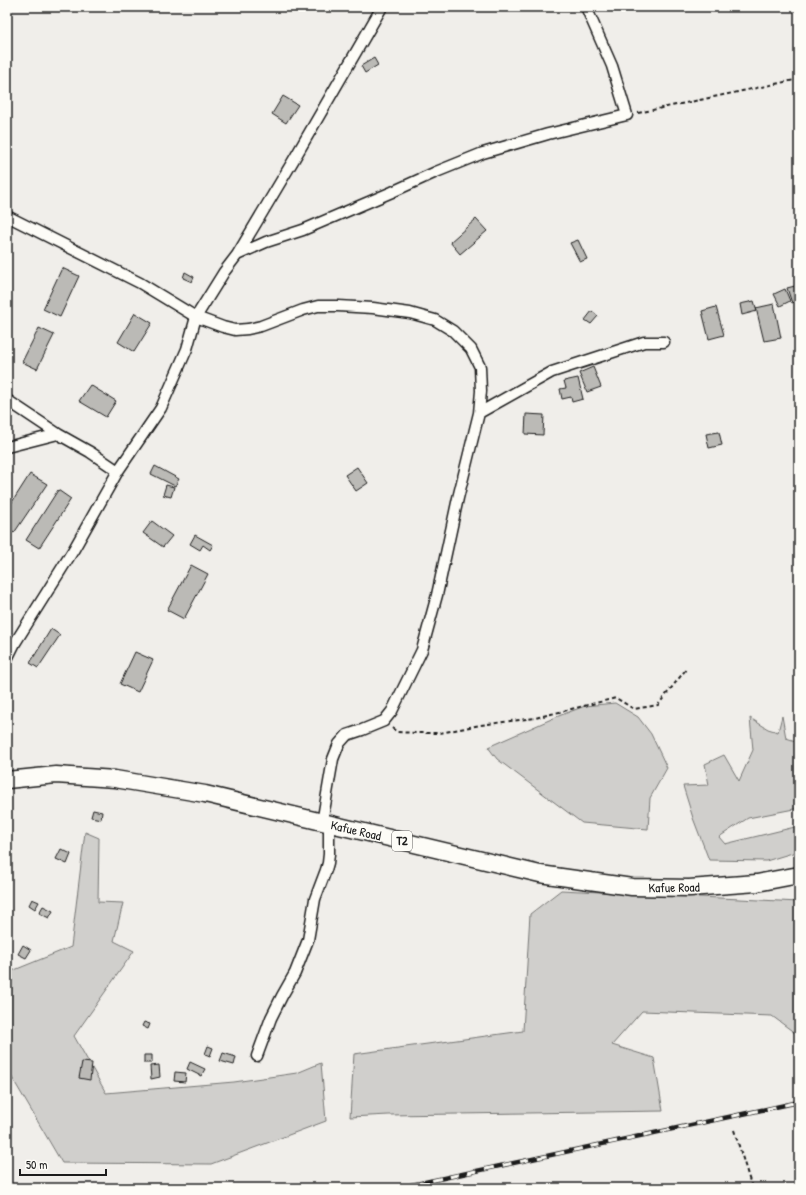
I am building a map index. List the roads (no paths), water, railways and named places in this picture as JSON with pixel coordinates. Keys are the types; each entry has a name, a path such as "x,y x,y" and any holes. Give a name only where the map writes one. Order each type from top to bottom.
{"highway":[{"name":"Kafue Road","path":"7,780 56,775 115,779 205,794 540,874 632,887 689,888 757,883 799,874"}],"street":[{"path":"7,659 15,643 74,549 118,471 161,408 188,349 196,318 224,272 237,255 293,162 382,7"},
{"path":"237,255 266,242 304,230 483,153 548,134 627,115 612,66 586,7"},
{"path":"7,216 140,282 196,318 223,327 235,330 248,329 261,326 318,306 373,308 410,313 435,320 453,331 470,350 480,367 482,391 479,413 458,498 437,594 422,650 392,711 384,721 347,735 339,744 333,758 326,823 329,854 328,863 315,899 308,940 295,973 271,1018 257,1056"},
{"path":"479,413 552,372 644,342 664,342"},
{"path":"7,400 118,471"},
{"path":"7,447 58,434"}],"railway":[{"path":"397,1188 799,1102"}]}
